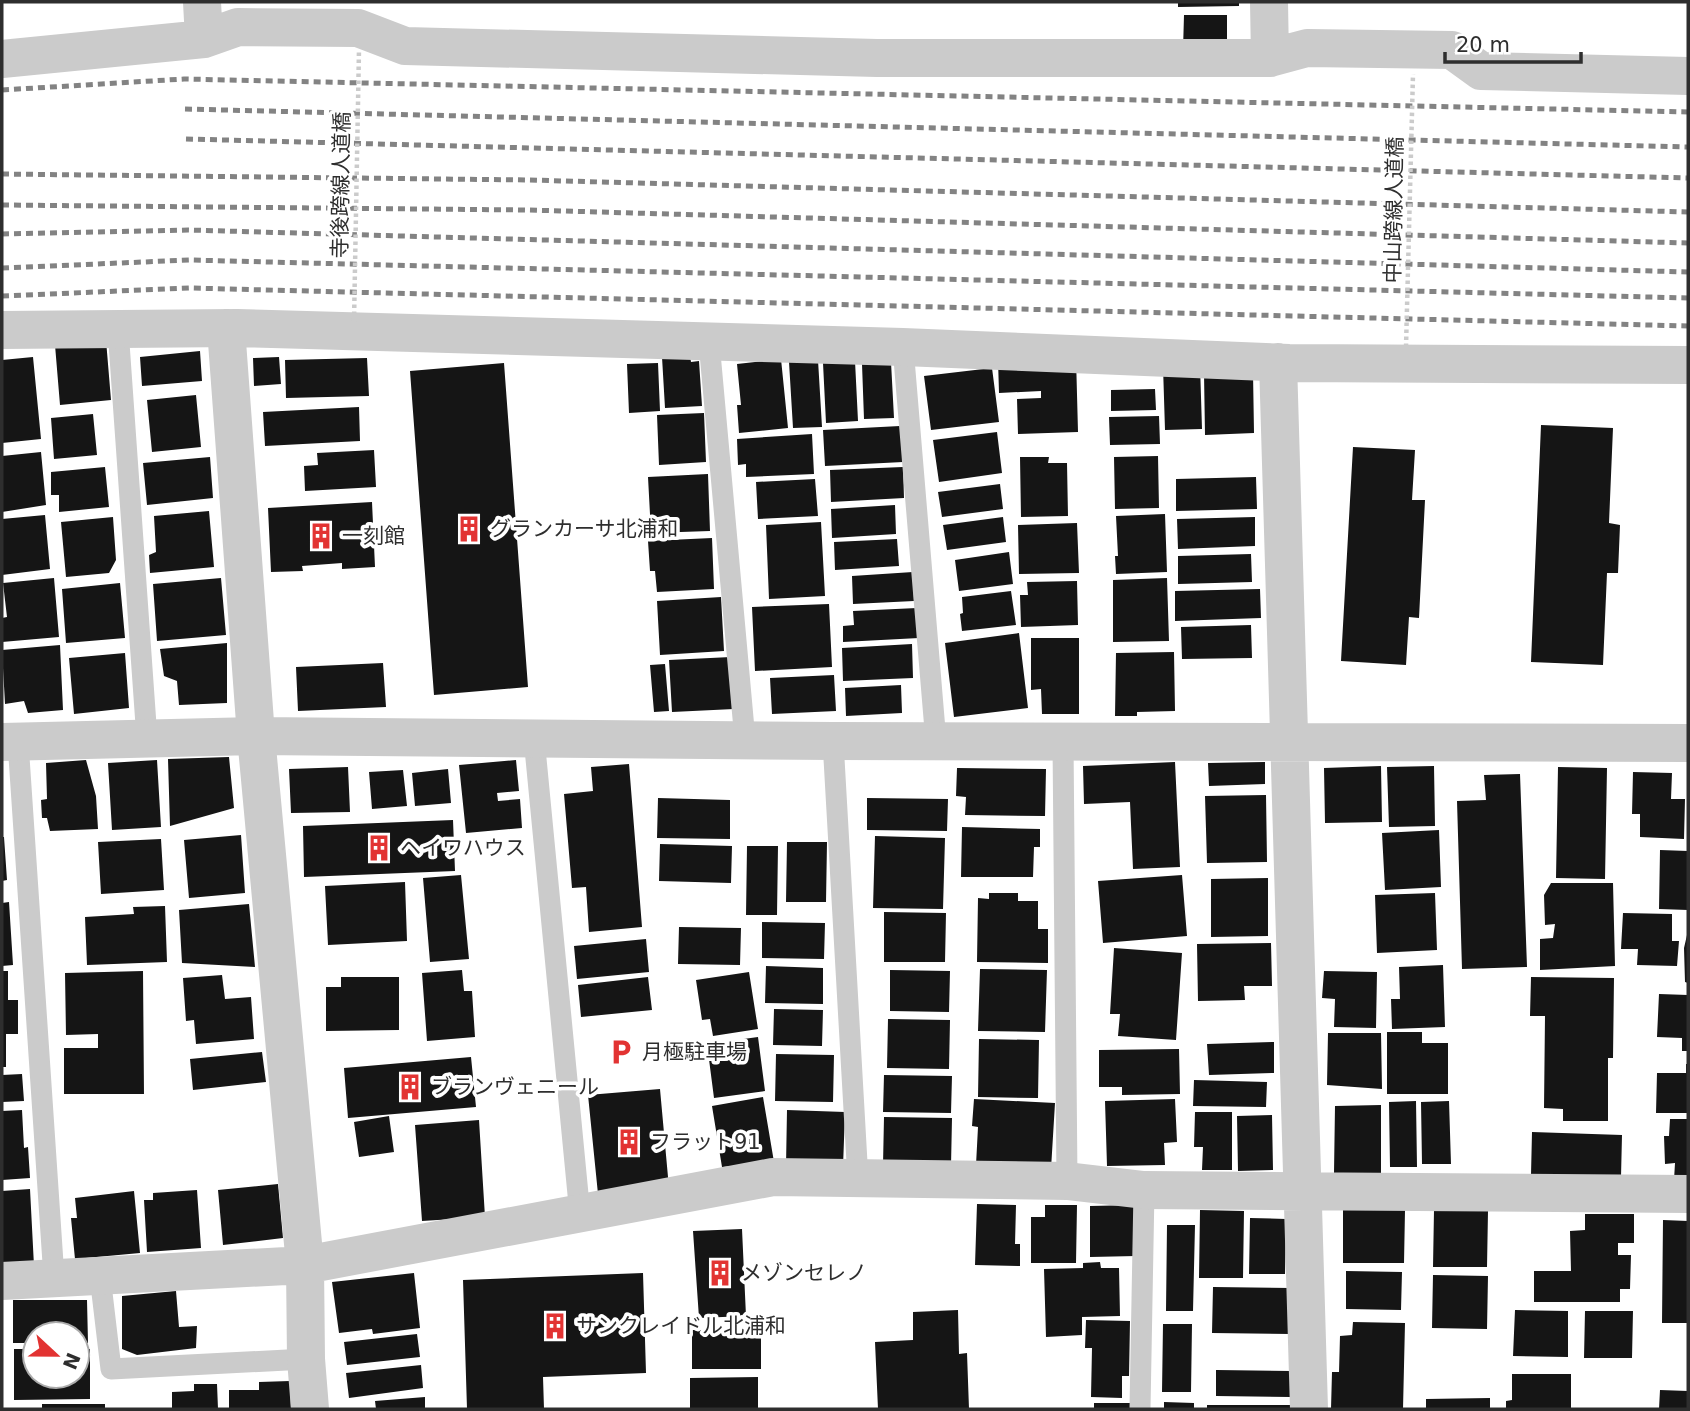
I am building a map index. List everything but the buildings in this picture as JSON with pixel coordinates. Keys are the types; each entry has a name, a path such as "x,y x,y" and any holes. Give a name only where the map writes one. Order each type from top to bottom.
{"street":[{"path":"202,2 204,39"},
{"path":"1269,2 1270,58"},
{"path":"2,59 204,39 238,27 358,28 405,46 877,58 1270,58 1307,48 1452,50 1481,71 1688,76"},
{"path":"226,328 256,736 305,1265 306,1359 310,1409"},
{"path":"2,330 226,328 903,347 1278,362 1688,365"},
{"path":"1278,362 1309,1409"},
{"path":"10,742 256,736 936,742 1688,743"},
{"path":"2,1281 305,1265 773,1177 1067,1181 1144,1190 1688,1194"}],"lane":[{"path":"118,329 147,739"},
{"path":"709,341 745,740"},
{"path":"903,347 936,742"},
{"path":"534,738 580,1215"},
{"path":"833,741 858,1180"},
{"path":"10,742 54,1278"},
{"path":"1063,742 1067,1181"},
{"path":"1140,1409 1144,1190"},
{"path":"100,1276 111,1369 306,1359"}],"path":[{"name":"寺後跨線人道橋","path":"354,321 359,49"},
{"name":"中山跨線人道橋","path":"1406,347 1413,74"}],"railway":[{"path":"2,90 184,79 1688,112"},
{"path":"185,109 1688,147"},
{"path":"186,139 1688,178"},
{"path":"2,174 529,180 1688,212"},
{"path":"2,205 528,210 1688,243"},
{"path":"2,234 188,230 1688,272"},
{"path":"2,268 190,260 1688,298"},
{"path":"2,296 189,288 1688,326"}],"place":[{"name":"グランカーサ北浦和","path":"469,529"},
{"name":"一刻館","path":"321,536"},
{"name":"ヘイワハウス","path":"379,848"},
{"name":"月極駐車場","path":"621,1052"},
{"name":"ブランヴェニール","path":"410,1087"},
{"name":"フラット91","path":"629,1142"},
{"name":"メゾンセレノ","path":"720,1273"},
{"name":"サンクレイドル北浦和","path":"555,1326"}]}
